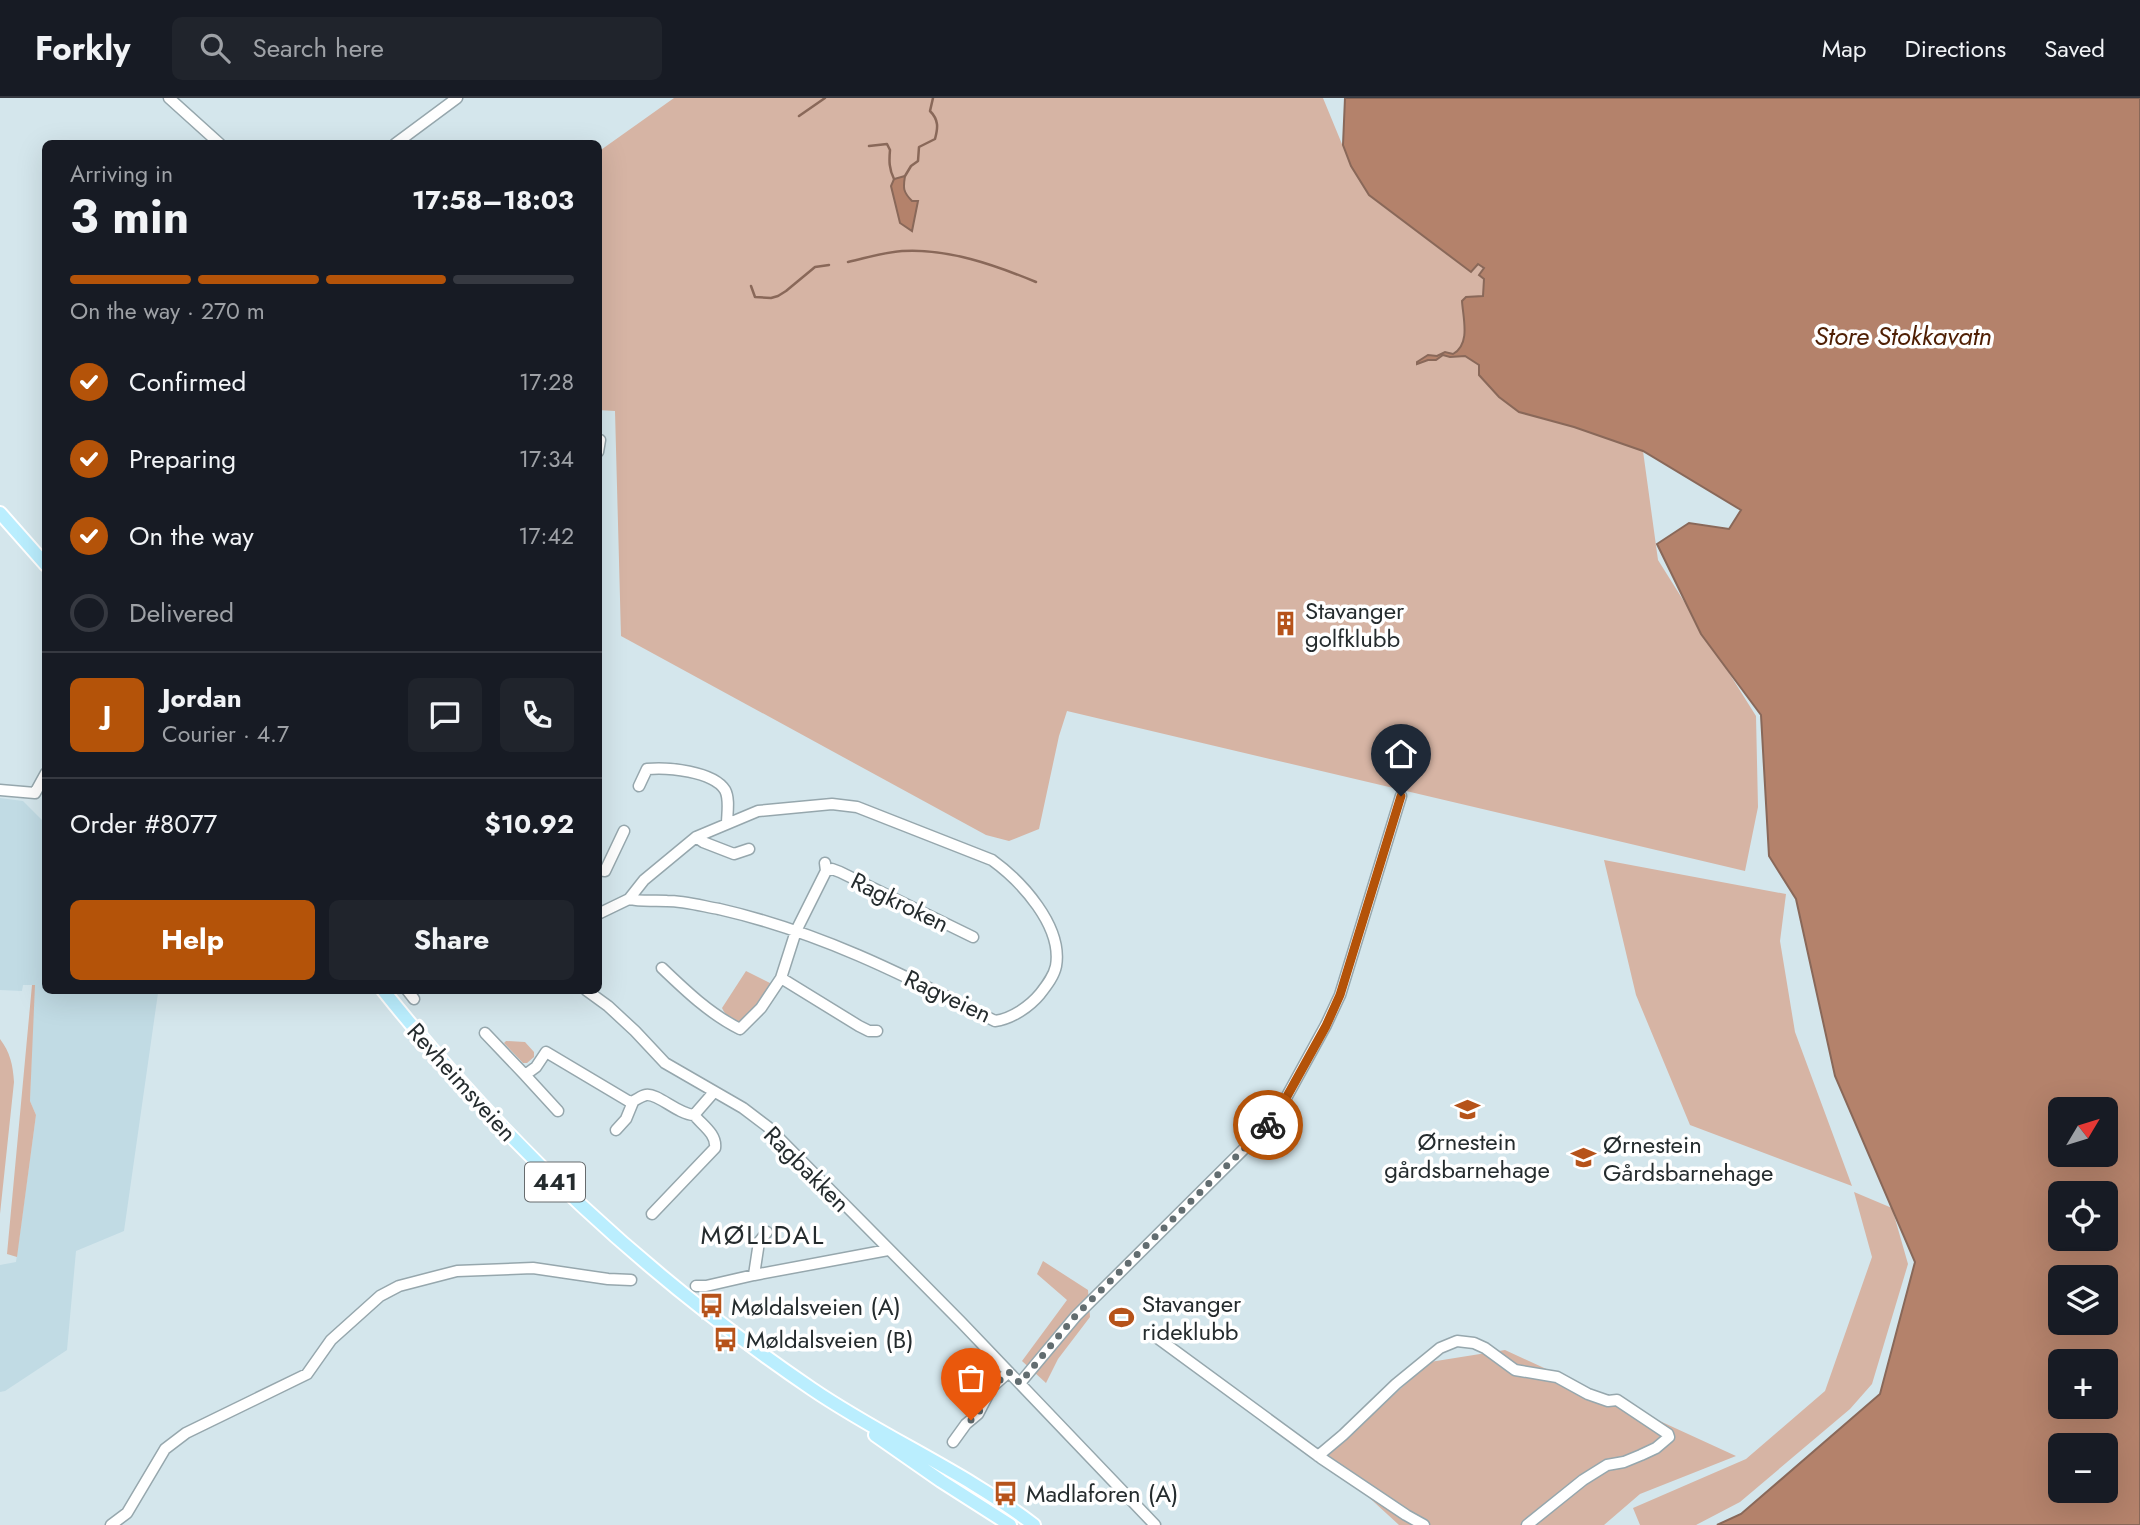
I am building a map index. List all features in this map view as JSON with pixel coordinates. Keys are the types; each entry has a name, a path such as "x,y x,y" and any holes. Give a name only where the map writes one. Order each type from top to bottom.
{"main road":[{"path":"0,513 42,560"},
{"name":"Revheimsveien","path":"386,994 471,1096 609,1233 717,1321 788,1373 839,1407 981,1490 1034,1525"},
{"name":"Revheimsveien","path":"839,1407 901,1454 1010,1525"}],"street":[{"path":"169,98 216,140"},
{"path":"400,140 457,98"},
{"path":"639,786 647,769 668,768 695,773 724,789 727,824"},
{"path":"0,790 35,793 42,780"},
{"path":"1020,1383 1076,1315 1275,1118 1326,1026 1340,995 1401,796"},
{"name":"Ragveien","path":"602,912 629,899 644,880 696,836 758,811 846,805 877,814 992,860 1011,874 1036,902 1055,940 1056,966 1051,979 1035,1000 1008,1017 995,1021 885,966 835,944 796,931 681,902 629,899"},
{"path":"602,871 605,871 624,831"},
{"path":"696,836 703,842 734,854 749,849"},
{"name":"Ragkroken","path":"662,968 697,1000 740,1029 754,1016 781,978 796,931 826,867 973,937"},
{"path":"781,978 859,1026 869,1031 877,1031"},
{"name":"Ragbakken","path":"592,994 635,1031 666,1063 743,1108 768,1128 1020,1383 1155,1525"},
{"path":"485,1033 558,1111"},
{"path":"525,1075 536,1067 546,1052 633,1102"},
{"path":"694,1115 714,1091"},
{"path":"616,1130 626,1119 633,1102 649,1095 684,1114 694,1115 714,1137 715,1149 652,1214"},
{"path":"754,1275 759,1242 766,1232"},
{"path":"696,1286 888,1250"},
{"path":"111,1525 127,1513 155,1464 175,1440 307,1374 331,1340 380,1296 398,1286 457,1271 533,1269 631,1280"},
{"path":"1152,1334 1318,1456 1406,1516 1424,1525"},
{"path":"1318,1456 1396,1384 1440,1348 1457,1340 1485,1348 1515,1370 1557,1377 1588,1394 1608,1401 1617,1400 1668,1434 1669,1437 1656,1448 1624,1462 1607,1465 1583,1480 1527,1525"},
{"path":"953,1443 965,1424 978,1414 992,1387 1009,1372"}],"shaded area":[{"name":"Stavanger golfklubb","path":"674,98 1323,98 1351,166 1471,272 1478,264 1484,268 1483,296 1462,301 1465,329 1462,348 1465,356 1480,365 1539,418 1643,451 1658,560 1756,716 1758,807 1745,871 1067,711 1039,829 1009,841 986,835 621,636 615,411 602,410 602,149"},
{"path":"0,798 23,801 42,820 42,994 158,994 124,1231 76,1251 67,1350 0,1392 0,1265 16,1262 36,1115 30,1101 34,985 23,985 22,991 0,990"},
{"path":"1604,860 1786,894 1780,941 1795,1032 1852,1186 1690,1125 1636,995"},
{"path":"746,971 772,984 745,1023 738,1022 722,1008"},
{"path":"32,985 35,985 30,1101 36,1115 17,1257 7,1254"},
{"path":"0,1039 10,1059 14,1082 0,1214"},
{"path":"525,1042 534,1052 534,1057 523,1063 504,1043"},
{"path":"1854,1192 1892,1208 1908,1264 1872,1384 1850,1409 1740,1502 1696,1525 1640,1525 1633,1508 1746,1459 1825,1391 1872,1257"},
{"path":"1043,1261 1088,1290 1090,1317 1058,1359 1046,1383 1022,1361 1067,1300 1037,1274"},
{"path":"1505,1350 1736,1456 1640,1494 1604,1525 1399,1525 1325,1457 1430,1362"}],"water":[{"name":"Store Stokkavatn","path":"1345,98 2140,98 2140,1525 1717,1525 1741,1514 1880,1394 1915,1262 1835,1076 1796,899 1769,856 1761,715 1701,634 1657,544 1689,523 1729,529 1741,510 1643,451 1574,427 1519,412 1499,397 1479,375 1479,365 1465,356 1443,355 1436,360 1417,364 1428,355 1437,356 1445,352 1453,354 1459,350 1465,330 1462,301 1466,297 1483,296 1484,279 1479,275 1484,268 1478,264 1471,272 1369,195 1351,166 1343,145"},
{"path":"905,176 905,192 912,201 918,201 912,231 900,223 891,186 894,179"}],"waterway":[{"path":"799,116 825,98"},
{"path":"905,176 918,161 919,147 935,139 937,124 930,111 933,98"},
{"path":"869,146 887,144 894,179"},
{"path":"848,262 896,252 936,252 987,264 1036,282"},
{"path":"751,286 755,297 771,298 786,291 815,267 829,265"}],"way so far":[{"path":"971,1420 978,1414 992,1387 1009,1372 1020,1383 1076,1315 1268,1125"}],"place":[{"name":"Stavanger golfklubb","path":"1285,624"},
{"name":"Ørnestein gårdsbarnehage","path":"1467,1110"},
{"name":"Ørnestein Gårdsbarnehage","path":"1583,1158"},
{"name":"Møldalsveien (A)","path":"711,1306"},
{"name":"Stavanger rideklubb","path":"1122,1317"},
{"name":"Møldalsveien (B)","path":"726,1339"},
{"name":"Madlaforen (A)","path":"1006,1493"}],"district":[{"name":"MØLLDAL","path":"763,1235"}],"route":[{"path":"1268,1125 1275,1118 1326,1026 1340,995 1401,796"}]}
